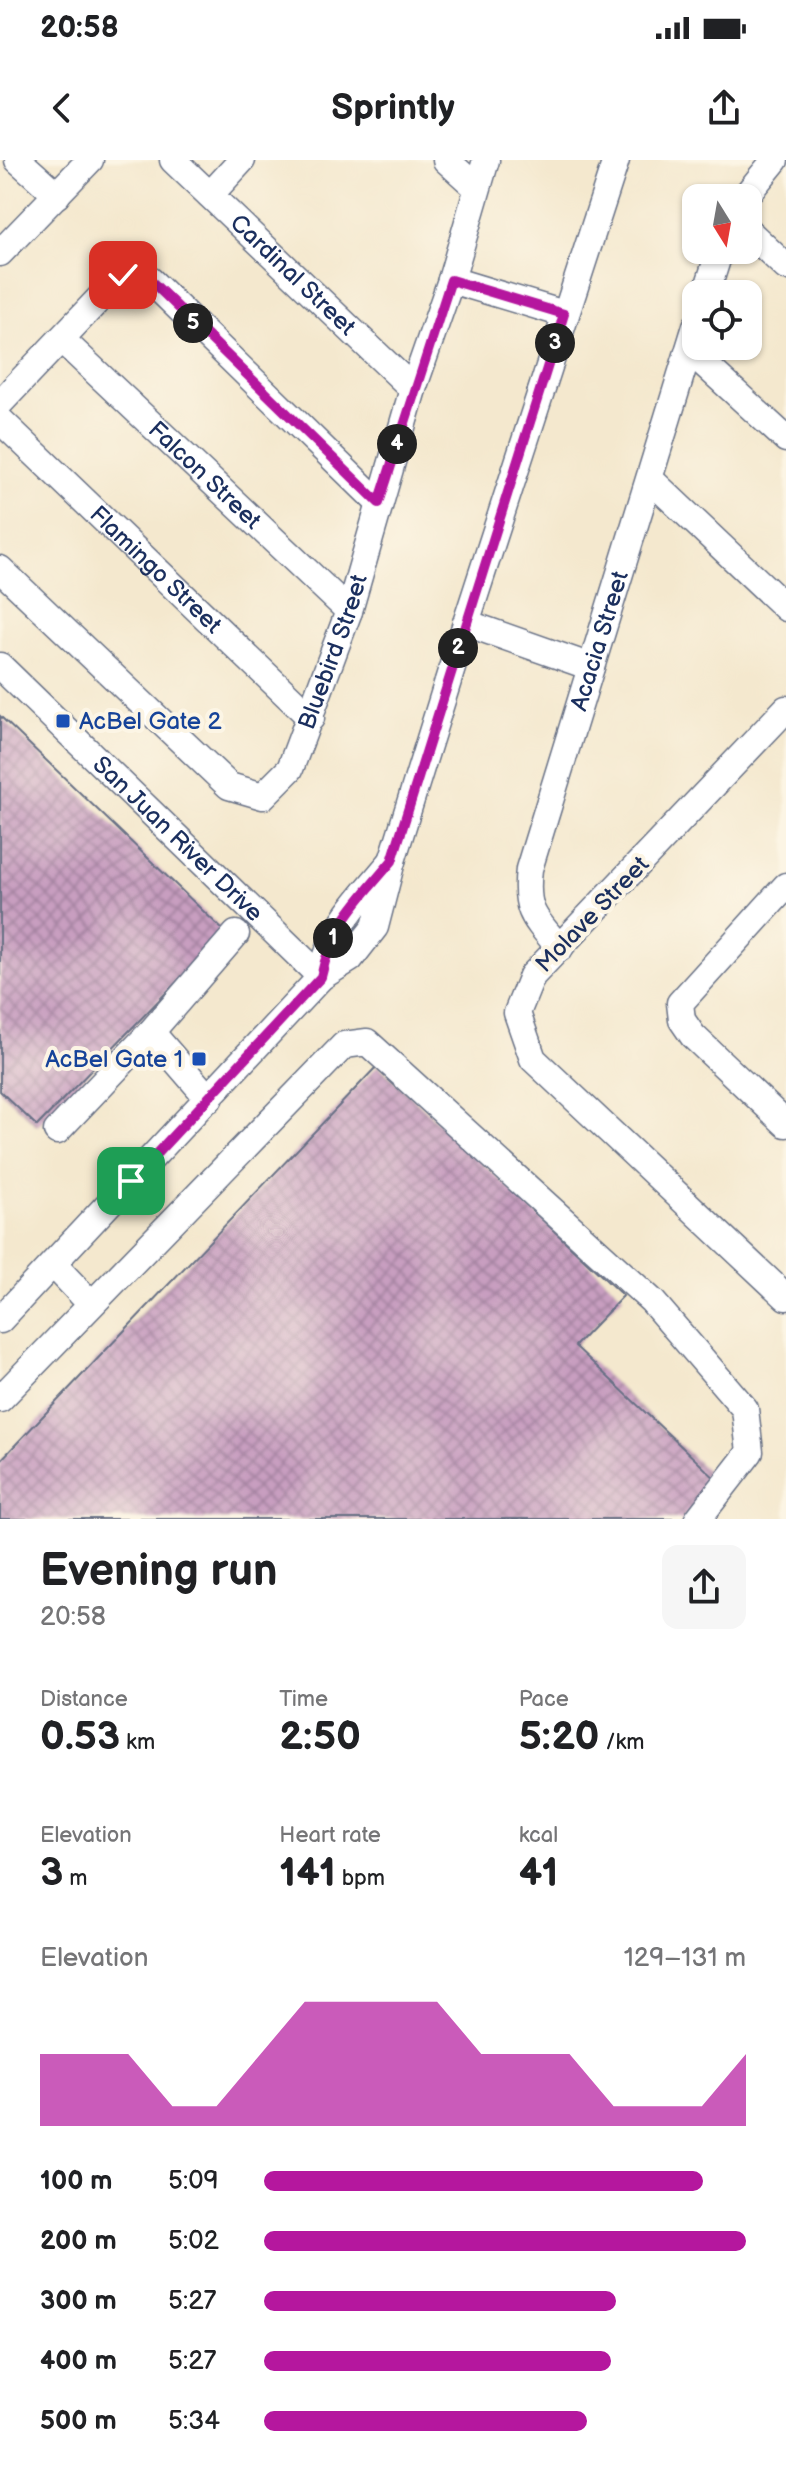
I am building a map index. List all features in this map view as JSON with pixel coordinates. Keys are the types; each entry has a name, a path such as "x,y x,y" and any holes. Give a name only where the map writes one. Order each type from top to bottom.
{"street":[{"path":"18,160 57,195"},
{"path":"0,253 90,160"},
{"name":"Cardinal Street","path":"173,160 413,389"},
{"path":"210,195 242,160"},
{"path":"446,160 477,188"},
{"name":"Bluebird Street","path":"0,569 229,786 263,796 290,769 349,611 413,389 451,280 486,160"},
{"path":"0,1320 321,977 350,959 375,927 392,861 466,623 616,160"},
{"path":"755,184 775,160"},
{"path":"762,244 786,267"},
{"path":"0,403 123,275 132,271 141,274 379,503"},
{"path":"451,280 564,314"},
{"name":"Falcon Street","path":"61,339 349,611"},
{"name":"Acacia Street","path":"560,948 531,915 526,896 529,869 686,360"},
{"path":"712,360 786,439"},
{"name":"Flamingo Street","path":"0,420 311,718"},
{"path":"651,480 786,608"},
{"path":"466,623 591,667"},
{"name":"San Juan River Drive","path":"0,666 321,977"},
{"name":"Molave Street","path":"786,709 532,976 517,1013 533,1059 786,1297"},
{"path":"786,886 680,1003 682,1020 693,1036 786,1124"},
{"path":"57,1131 151,1032 236,934"},
{"path":"151,1032 209,1099"},
{"path":"0,1399 344,1045 367,1042 652,1301 745,1409 750,1452 698,1519"},
{"path":"53,1264 90,1303"}],"building":[{"path":"0,716 225,932 37,1126 0,1091"},
{"path":"378,1065 623,1296 575,1346 718,1481 682,1519 0,1519 0,1461"}],"place":[{"name":"AcBel Gate 2","path":"63,721"},
{"name":"AcBel Gate 1","path":"199,1059"}],"route":[{"path":"123,275 132,271 150,280 379,503 413,389 451,280 564,314 392,861 348,912 328,946 321,977 131,1181"}]}
